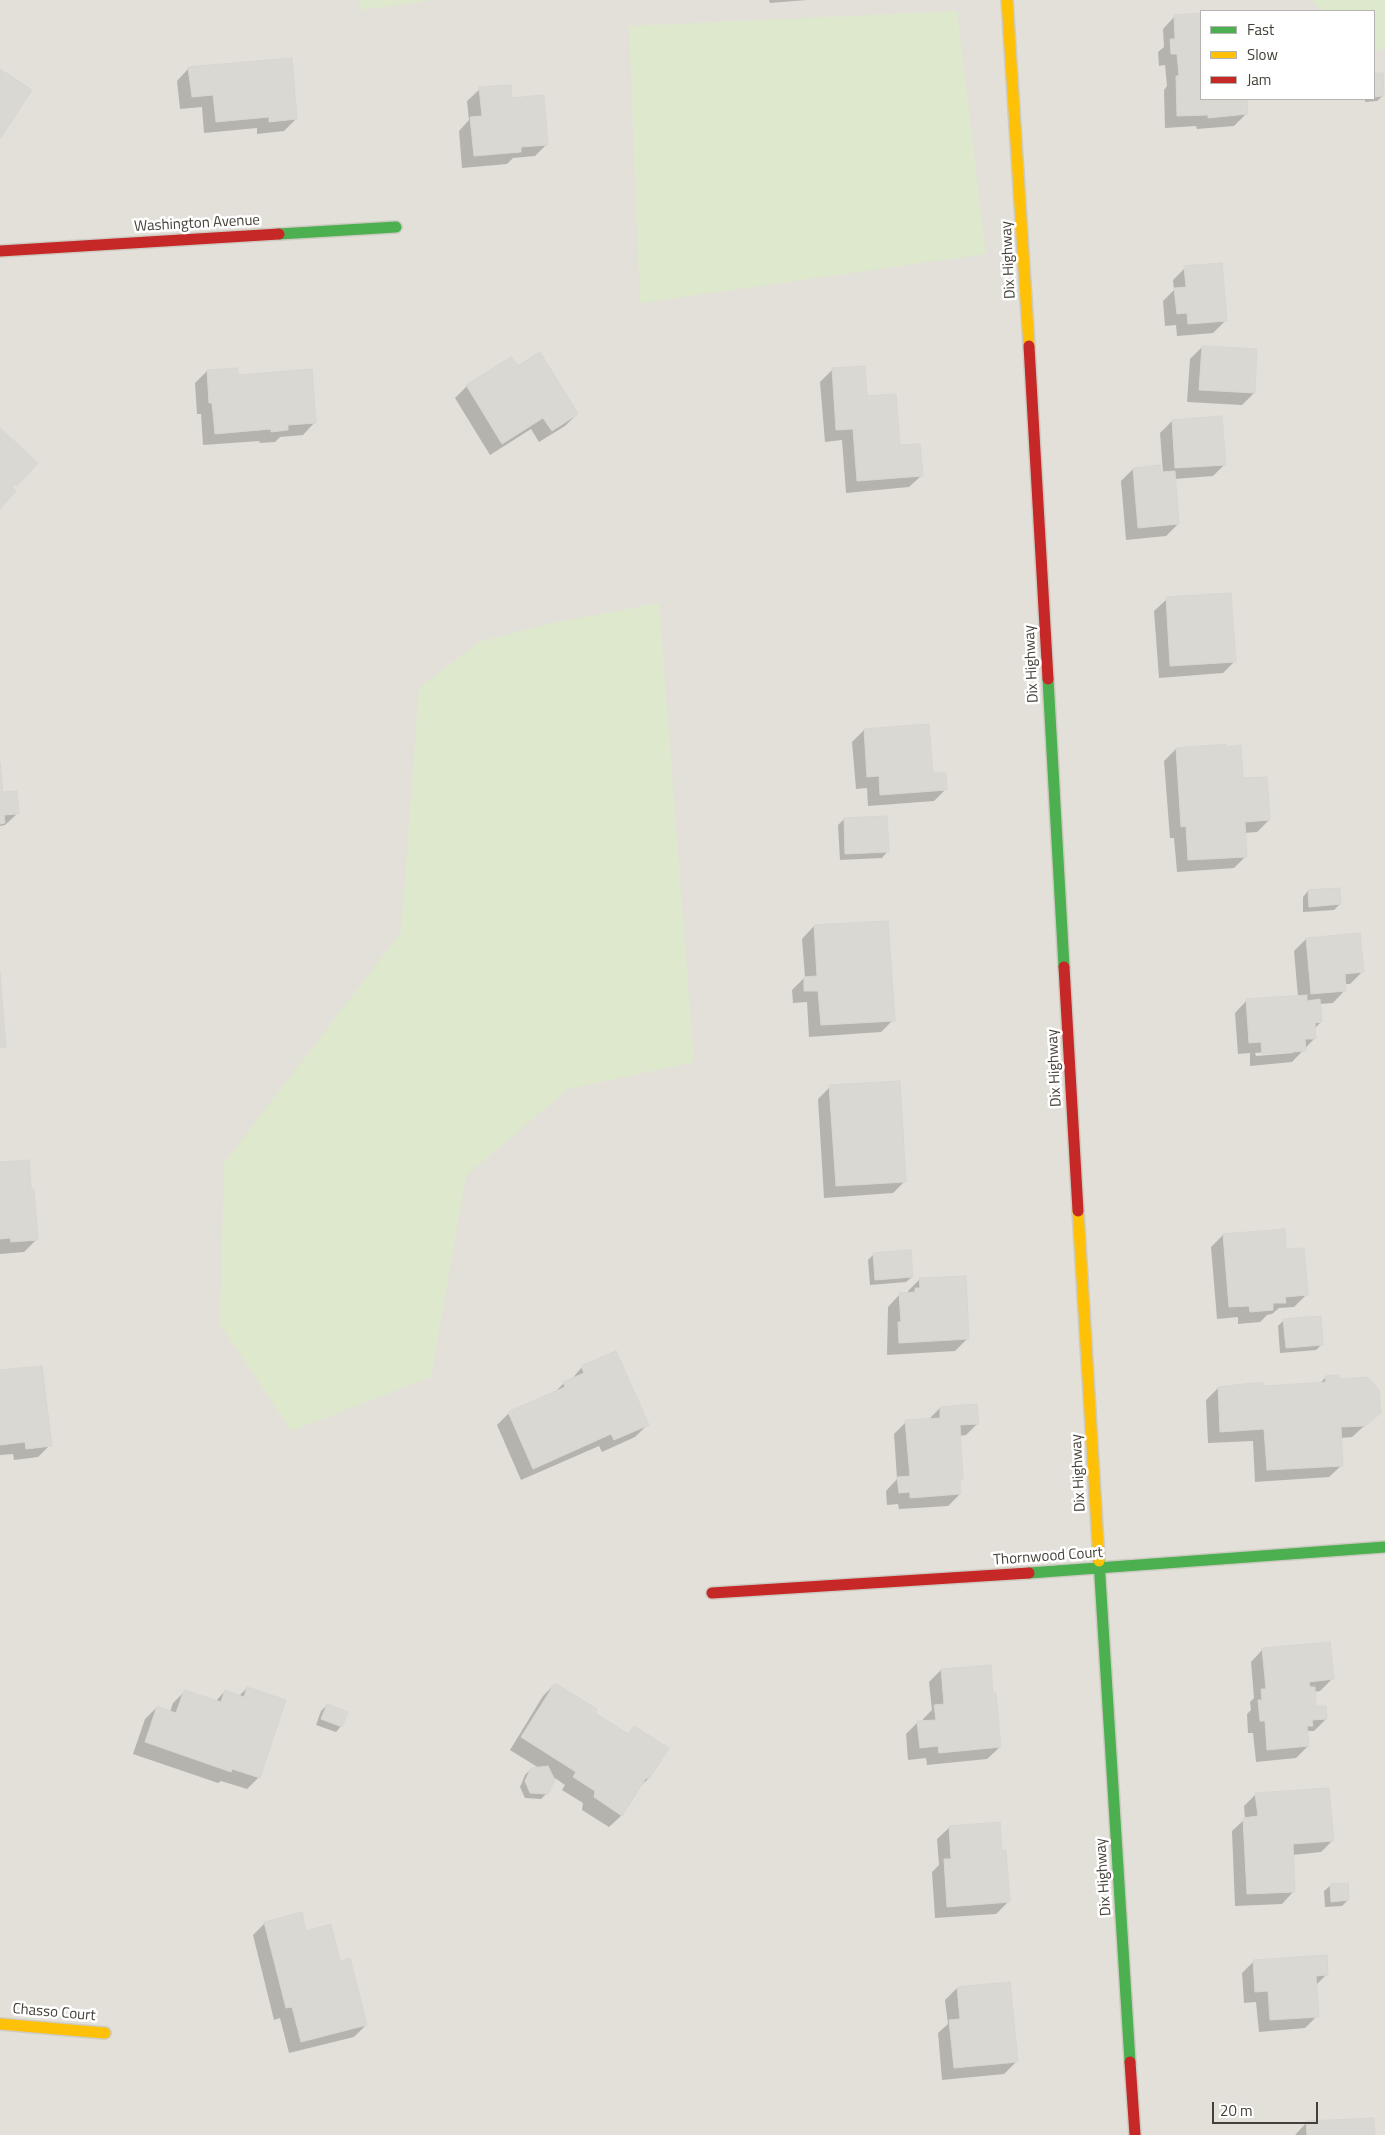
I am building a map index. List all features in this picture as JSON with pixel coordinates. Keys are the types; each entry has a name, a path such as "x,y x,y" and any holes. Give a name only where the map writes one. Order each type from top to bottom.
{"street":[{"name":"Dix Highway","path":"1008,0 1022,213 1099,1569 1135,2135"},
{"name":"Washington Avenue","path":"0,251 396,227"},
{"name":"Thornwood Court","path":"712,1593 1099,1569 1385,1547"},
{"name":"Chasso Court","path":"0,2024 105,2032"}],"shaded area":[{"path":"0,0 1385,0 1385,2135 0,2135"}],"green space":[{"path":"358,0 432,0 361,10"},
{"path":"1312,0 1385,0 1385,47 1375,52 1375,10 1321,10"},
{"path":"957,11 986,254 640,303 629,26"},
{"path":"659,603 694,1062 568,1089 466,1176 431,1377 291,1431 220,1325 224,1163 401,932 419,688 479,642 548,624"}],"building":[{"path":"1200,13 1200,100 1247,100 1248,114 1208,118 1208,115 1177,116 1176,76 1179,76 1177,54 1171,54 1170,39 1175,39 1174,15"},
{"path":"292,58 297,119 269,122 269,117 216,122 213,95 192,97 188,67"},
{"path":"0,69 32,90 0,139"},
{"path":"1375,73 1383,73 1384,96 1375,97"},
{"path":"511,85 512,98 544,95 548,145 521,147 521,152 474,156 470,117 482,116 479,87"},
{"path":"1222,263 1227,321 1188,324 1187,313 1177,314 1174,288 1186,287 1184,266"},
{"path":"1202,346 1257,349 1255,393 1199,390"},
{"path":"540,352 578,414 552,431 543,418 502,444 466,385 511,357 518,366"},
{"path":"865,366 867,396 896,394 900,445 920,444 923,476 857,481 853,429 836,430 832,368"},
{"path":"237,368 238,375 312,369 316,423 288,425 288,430 271,432 271,429 215,434 212,403 209,403 207,370"},
{"path":"1222,416 1226,465 1175,468 1172,420"},
{"path":"0,428 38,463 17,486 14,484 12,487 16,491 0,509"},
{"path":"1160,465 1161,472 1175,471 1179,524 1138,528 1133,468"},
{"path":"1231,593 1236,662 1170,666 1166,597"},
{"path":"929,724 933,773 946,773 947,790 880,795 879,776 867,777 864,729"},
{"path":"1226,744 1226,747 1241,745 1243,778 1267,777 1270,820 1245,822 1247,857 1188,860 1186,826 1181,827 1176,748"},
{"path":"0,762 3,792 17,791 19,814 4,815 5,823 0,824"},
{"path":"887,816 889,852 845,854 844,818"},
{"path":"1340,888 1341,904 1309,907 1308,890"},
{"path":"888,921 895,1021 821,1025 818,991 804,991 804,977 817,976 814,925"},
{"path":"1360,933 1364,972 1345,974 1346,991 1311,994 1306,938"},
{"path":"0,972 6,1047 0,1048"},
{"path":"1307,995 1307,1001 1320,999 1322,1022 1315,1023 1316,1039 1305,1039 1306,1051 1262,1054 1261,1042 1249,1043 1246,999"},
{"path":"900,1081 906,1182 836,1186 829,1085"},
{"path":"29,1160 31,1189 34,1189 38,1240 11,1242 10,1238 0,1239 0,1162"},
{"path":"1285,1229 1286,1249 1304,1248 1308,1295 1285,1297 1286,1303 1273,1303 1273,1310 1250,1312 1249,1306 1229,1307 1223,1234"},
{"path":"911,1250 913,1277 875,1280 873,1253"},
{"path":"966,1276 969,1339 899,1343 898,1322 901,1322 899,1293 915,1292 915,1288 920,1288 919,1278"},
{"path":"1321,1316 1323,1345 1286,1348 1283,1319"},
{"path":"616,1351 649,1425 614,1440 611,1434 533,1469 508,1412 565,1387 563,1382 584,1373 581,1366"},
{"path":"42,1366 52,1446 26,1449 25,1442 0,1445 0,1370"},
{"path":"1338,1375 1339,1379 1368,1377 1379,1390 1381,1413 1365,1426 1341,1427 1343,1466 1267,1470 1264,1429 1220,1432 1218,1387 1263,1382 1264,1386 1326,1382 1325,1376"},
{"path":"977,1404 979,1424 960,1425 963,1479 960,1479 961,1494 910,1498 910,1492 899,1493 897,1477 910,1476 905,1420 940,1418 940,1407"},
{"path":"1330,1642 1334,1679 1309,1682 1310,1687 1315,1687 1316,1706 1326,1706 1327,1719 1312,1720 1313,1726 1307,1726 1309,1746 1267,1750 1265,1721 1260,1721 1258,1700 1262,1700 1261,1689 1266,1689 1262,1648"},
{"path":"991,1665 993,1693 996,1693 1001,1747 939,1753 938,1746 920,1748 917,1721 936,1720 934,1705 944,1704 941,1669"},
{"path":"555,1683 597,1709 595,1713 628,1734 634,1726 669,1748 649,1779 646,1778 622,1816 594,1797 595,1791 573,1777 576,1772 521,1737"},
{"path":"247,1687 286,1700 260,1778 232,1769 231,1772 145,1742 157,1706 176,1713 184,1690 221,1702 225,1690 244,1697"},
{"path":"327,1704 348,1712 342,1727 321,1719"},
{"path":"548,1766 555,1780 548,1794 530,1793 525,1781 531,1768"},
{"path":"1329,1788 1334,1841 1293,1844 1295,1892 1247,1894 1243,1818 1258,1816 1255,1793"},
{"path":"1000,1822 1002,1850 1006,1850 1010,1902 947,1907 944,1859 951,1859 949,1826"},
{"path":"1348,1883 1349,1900 1331,1902 1330,1884"},
{"path":"302,1912 306,1931 331,1924 340,1961 350,1958 367,2025 301,2042 292,2007 286,2008 264,1922"},
{"path":"1327,1955 1328,1975 1316,1976 1319,2017 1270,2020 1268,1991 1255,1992 1253,1960"},
{"path":"1010,1982 1018,2062 954,2068 949,2020 960,2019 957,1987"},
{"path":"1374,2118 1375,2135 1307,2135 1306,2121"}],"traffic: fast":[{"path":"279,234 396,227"},
{"path":"1048,679 1064,967"},
{"path":"1029,1573 1385,1547"},
{"path":"1099,1561 1130,2062"}],"traffic: slow":[{"path":"1007,0 1029,346"},
{"path":"1078,1211 1099,1561"},
{"path":"0,2024 105,2033"}],"traffic: jam":[{"path":"0,251 279,234"},
{"path":"1029,346 1048,679"},
{"path":"1064,967 1078,1211"},
{"path":"712,1593 1029,1573"},
{"path":"1130,2062 1135,2135"}]}
